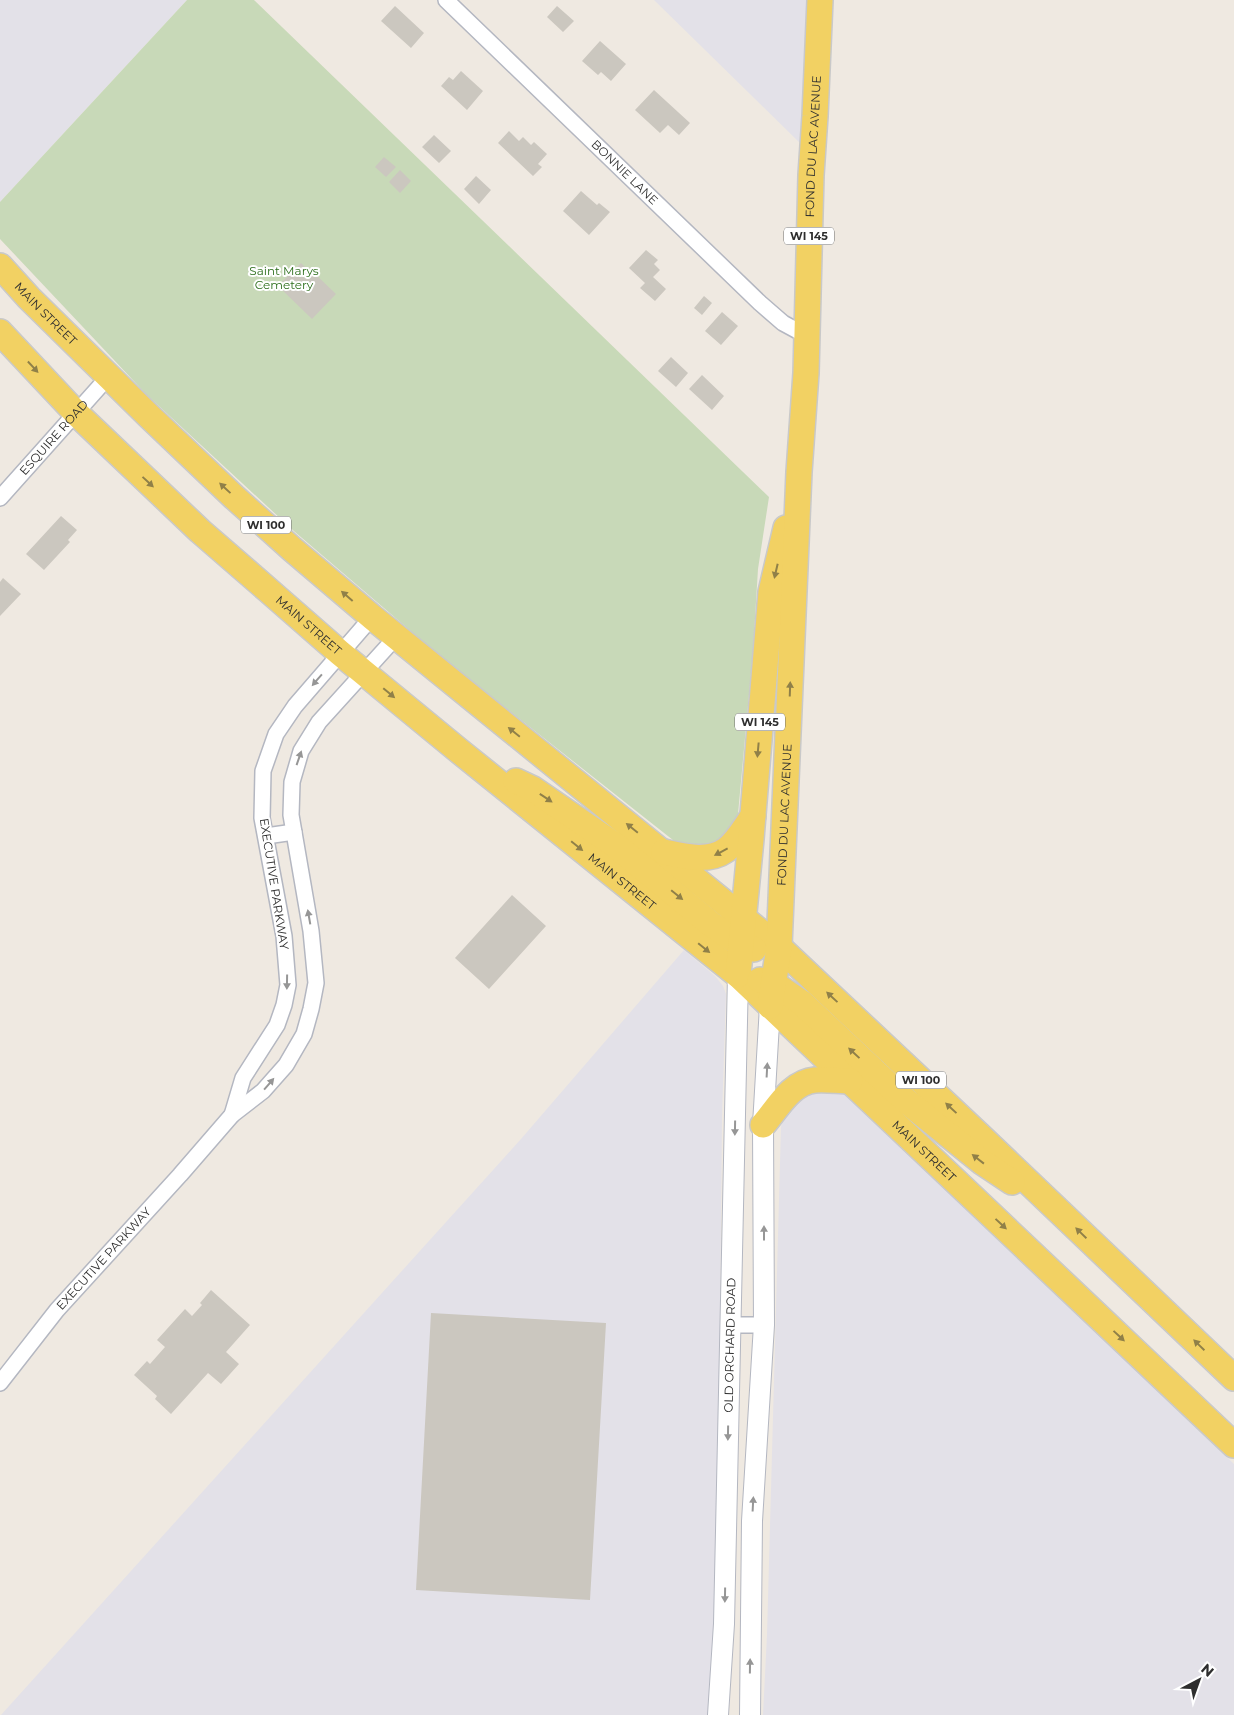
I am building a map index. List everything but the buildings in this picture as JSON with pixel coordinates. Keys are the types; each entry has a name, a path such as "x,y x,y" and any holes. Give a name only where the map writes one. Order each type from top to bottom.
{"main road":[{"name":"FOND DU LAC AVENUE","path":"771,994 778,948 799,472 806,373 811,175 820,0"},
{"name":"MAIN STREET","path":"0,266 29,298 234,497 396,637 778,948 972,1128 1234,1378"},
{"name":"MAIN STREET","path":"0,332 76,413 200,531 340,653 738,975 771,994 850,1081 1234,1445"},
{"name":"FOND DU LAC AVENUE","path":"738,975 771,592 799,472"},
{"path":"458,750 533,790 615,845 711,924 741,945 761,950 778,948"},
{"path":"661,852 698,858 713,856 725,851 753,816"},
{"path":"771,994 802,1003 905,1100 982,1162 1062,1215"},
{"path":"764,1125 793,1089 814,1080 850,1081"}],"street":[{"name":"BONNIE LANE","path":"446,0 760,303 783,323 807,336"},
{"name":"ESQUIRE ROAD","path":"0,498 109,376"},
{"name":"EXECUTIVE PARKWAY","path":"232,1115 243,1078 276,1024 284,1005 288,985 284,936 262,818 263,771 276,734 295,706 372,617"},
{"name":"EXECUTIVE PARKWAY","path":"0,1383 57,1310 232,1115 263,1091 286,1065 304,1034 312,1009 316,983 311,931 291,815 292,782 301,751 319,722 396,637"},
{"path":"266,836 294,832"},
{"path":"286,958 313,956"},
{"name":"OLD ORCHARD ROAD","path":"718,1715 724,1624 738,975"},
{"path":"750,1715 752,1521 764,1325 764,1125 771,994"},
{"path":"730,1325 764,1325"}],"shaded area":[{"path":"0,0 187,0 0,202"},
{"path":"654,0 811,0 804,147"},
{"path":"684,950 715,976 723,986 726,994 722,1116 718,1551 708,1715 1,1715 521,1139"},
{"path":"834,1088 847,1095 1234,1464 1234,1715 763,1715 767,1635 781,1127 784,1113 802,1093"}],"green space":[{"name":"Saint Marys Cemetery","path":"187,0 254,0 769,497 758,569 753,651 738,814 731,831 719,844 704,848 678,844 440,656 295,532 147,395 0,239 0,202"}]}
